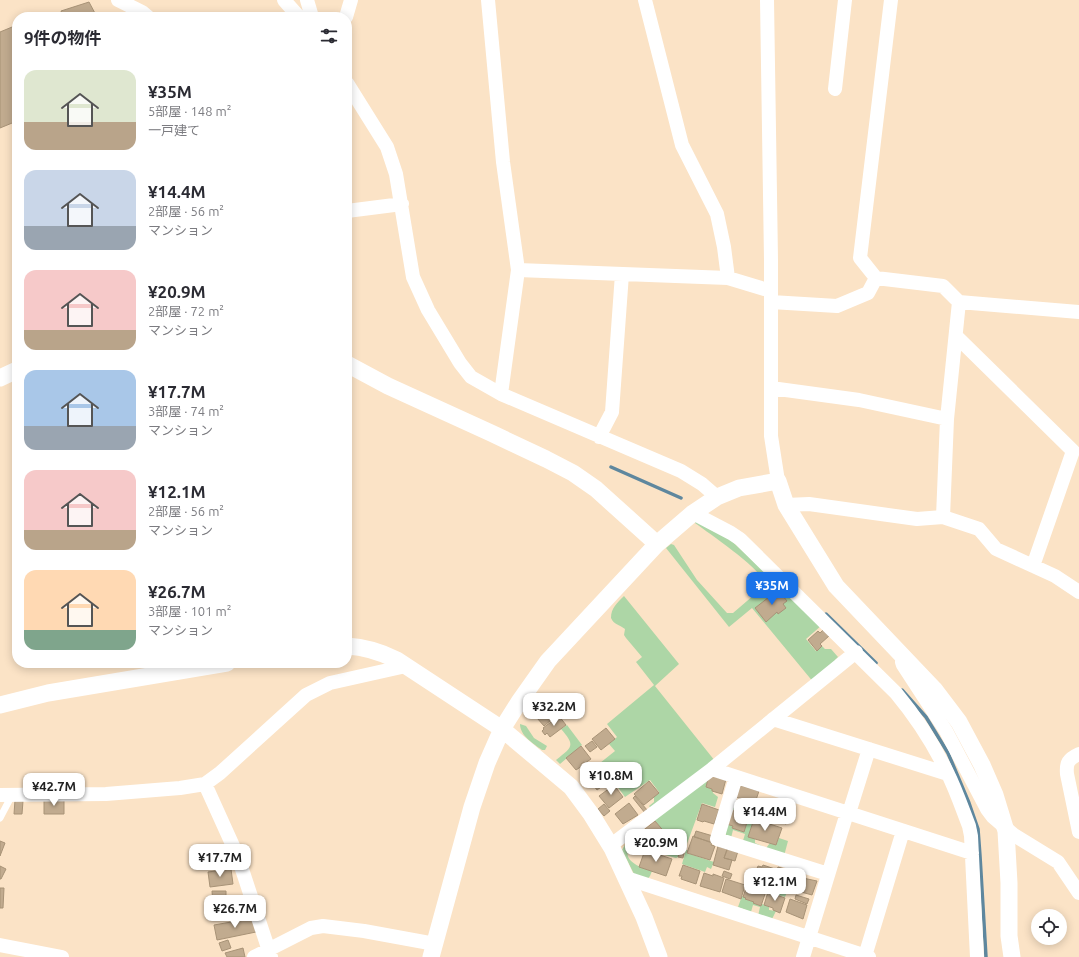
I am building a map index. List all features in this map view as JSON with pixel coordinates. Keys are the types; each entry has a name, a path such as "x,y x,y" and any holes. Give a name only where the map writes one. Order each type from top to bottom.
{"street":[{"path":"118,0 142,12"},
{"path":"284,0 295,12"},
{"path":"307,0 311,12"},
{"path":"347,12 350,0"},
{"path":"488,0 503,162 518,270 501,394"},
{"path":"645,0 682,145 717,214 724,247 728,278"},
{"path":"767,0 771,296 771,436 778,481 786,505 836,586 934,689 959,722 982,764 995,795 1007,841 1009,936 1012,957"},
{"path":"835,89 845,0"},
{"path":"891,0 860,258 876,278 944,286 959,302 1079,312"},
{"path":"352,91 387,147 396,174 413,277 428,310 460,363 471,377 501,394 681,471 702,484 717,497"},
{"path":"352,210 402,204"},
{"path":"518,270 728,278 771,296 837,306 868,293 876,278"},
{"path":"599,437 612,412 622,274"},
{"path":"942,517 947,419 959,302"},
{"path":"956,336 1072,451 1033,566"},
{"path":"352,367 388,386 573,473 596,489 657,544"},
{"path":"0,378 12,372"},
{"path":"771,388 859,400 947,419"},
{"path":"254,957 270,953 311,928 323,926 364,931 433,950 472,807 487,763 502,729 548,661 657,544 693,513 717,497 739,488 778,481"},
{"path":"786,505 809,504 918,520 942,517 979,529 996,549 1055,576 1079,592"},
{"path":"693,513 740,539 856,652 903,702 915,718 948,774 969,826 972,853 977,957"},
{"path":"352,646 367,648 383,653 406,666 502,729 571,788 591,814 611,845 644,917 659,957"},
{"path":"611,845 712,769 856,652"},
{"path":"6,795 106,794 180,788 205,784 220,773 306,695 330,683 406,666"},
{"path":"0,704 48,693 197,668"},
{"path":"773,719 948,774"},
{"path":"936,752 949,745"},
{"path":"803,957 828,874 869,749"},
{"path":"1079,754 1072,757 1068,762 1067,774 1079,832"},
{"path":"712,769 972,853"},
{"path":"736,777 717,839 828,874"},
{"path":"205,784 238,856 270,953"},
{"path":"1004,827 1014,835 1058,862 1079,894"},
{"path":"626,878 867,956 903,831"},
{"path":"1004,957 1009,936"},
{"path":"0,945 62,957"}],"lane":[{"path":"0,818 6,795"}],"shaded area":[{"path":"650,815 673,842 685,849 683,858 676,858 640,846 623,846 622,850 616,841"}],"green space":[{"path":"696,521 722,532 822,625 806,639 816,651 822,646 825,649 831,649 838,657 835,660 837,663 814,683 752,608 729,627 666,548 671,544 674,545 697,580 727,613 733,613 761,589 764,582 759,574 732,550 695,523"},
{"path":"624,596 679,664 655,686 715,761 652,810 649,806 654,802 654,797 659,792 650,780 625,797 600,763 615,751 609,744 617,737 607,724 654,685 636,662 642,657 624,635 625,629 615,623 611,618 613,608"},
{"path":"520,724 526,726 534,738 547,746 545,750 542,750 525,736 522,732"},
{"path":"567,725 582,745 560,764 556,760 569,749 570,746 569,739 561,729"},
{"path":"710,773 706,787 712,789 713,793 718,797 715,807 702,803 685,849 681,848 678,857 676,858 662,854 663,850 672,842 652,817"},
{"path":"744,799 755,803 753,811 749,810 748,814 731,809 732,805 744,804"},
{"path":"749,816 755,817 749,836 755,839 755,843 766,848 770,843 776,845 779,838 788,841 784,856 742,844 745,834 733,830 731,838 726,837 726,824 733,826 732,828 744,832"},
{"path":"629,842 638,844 640,849 634,849 631,846 628,851 629,859 642,868 652,871 646,881 634,874 622,850 626,843"},
{"path":"686,850 688,850 687,853 714,862 711,869 707,867 705,872 682,864"},
{"path":"772,880 792,887 790,892 787,892 785,897 768,892"},
{"path":"742,896 746,898 745,899 754,902 753,903 761,906 762,904 769,907 769,910 776,911 771,921 758,916 760,907 753,905 751,912 738,907"}],"building":[{"path":"89,2 94,12 61,12"},
{"path":"12,27 12,123 0,128 0,32"},
{"path":"778,590 787,601 783,604 786,608 778,614 777,612 766,622 755,608"},
{"path":"823,630 829,636 820,644 822,646 817,651 808,640 818,631 820,633"},
{"path":"544,699 557,715 544,726 537,718 539,716 533,707"},
{"path":"559,716 566,725 550,737 547,733 545,735 542,731 544,729 543,728"},
{"path":"606,728 615,739 601,750 592,739"},
{"path":"592,741 597,747 590,752 585,746"},
{"path":"581,746 591,759 581,764 582,766 576,770 566,758"},
{"path":"599,770 608,782 597,790 594,786 592,787 587,780"},
{"path":"709,775 726,779 722,794 712,791 712,789 706,787"},
{"path":"649,781 659,793 644,805 634,794"},
{"path":"614,785 623,797 609,808 599,796"},
{"path":"739,785 759,791 755,803 736,797"},
{"path":"635,796 648,811 645,813 633,798"},
{"path":"15,800 23,801 22,814 14,814"},
{"path":"44,800 64,800 64,814 44,814"},
{"path":"629,803 638,815 623,824 615,814"},
{"path":"778,803 791,808 786,824 773,819"},
{"path":"604,804 610,811 604,816 598,809"},
{"path":"702,804 719,810 714,824 697,820"},
{"path":"731,810 749,816 744,832 732,828 733,826 726,824"},
{"path":"769,811 774,813 771,822 766,820"},
{"path":"754,819 782,828 776,845 748,837"},
{"path":"655,821 673,842 663,850 645,829"},
{"path":"696,831 713,836 711,842 694,837"},
{"path":"693,836 712,843 711,845 715,846 710,860 687,853"},
{"path":"0,841 5,843 0,856"},
{"path":"655,842 661,849 657,852 652,845"},
{"path":"718,846 727,849 724,858 732,860 729,870 713,865"},
{"path":"681,848 685,849 683,858 678,857"},
{"path":"728,848 738,851 735,861 724,858"},
{"path":"645,850 672,859 666,876 639,867"},
{"path":"683,865 700,871 696,884 681,879 682,876 679,876"},
{"path":"763,865 775,869 771,881 754,876 758,866 762,867"},
{"path":"0,866 6,869 1,879 0,879"},
{"path":"778,867 792,871 788,885 773,881"},
{"path":"231,869 233,884 210,887 208,872"},
{"path":"724,871 732,874 730,879 722,876"},
{"path":"704,873 713,876 713,874 724,878 720,892 700,886"},
{"path":"798,877 817,881 812,895 794,890"},
{"path":"726,879 745,885 741,899 722,892"},
{"path":"747,885 766,891 761,906 743,897"},
{"path":"0,888 4,888 3,908 0,908"},
{"path":"212,891 226,891 226,904 213,905"},
{"path":"768,892 785,898 780,913 773,910 773,908 764,905"},
{"path":"796,895 809,899 807,904 795,899"},
{"path":"790,899 807,905 803,919 786,912"},
{"path":"241,909 241,916 214,917 214,910"},
{"path":"254,918 256,932 217,940 214,925"},
{"path":"228,940 231,948 222,951 219,943"},
{"path":"243,948 245,957 227,957 225,953"}],"waterway":[{"path":"611,467 681,498"},
{"path":"826,614 876,663"},
{"path":"902,690 926,717 948,753 978,829 986,957"}]}
